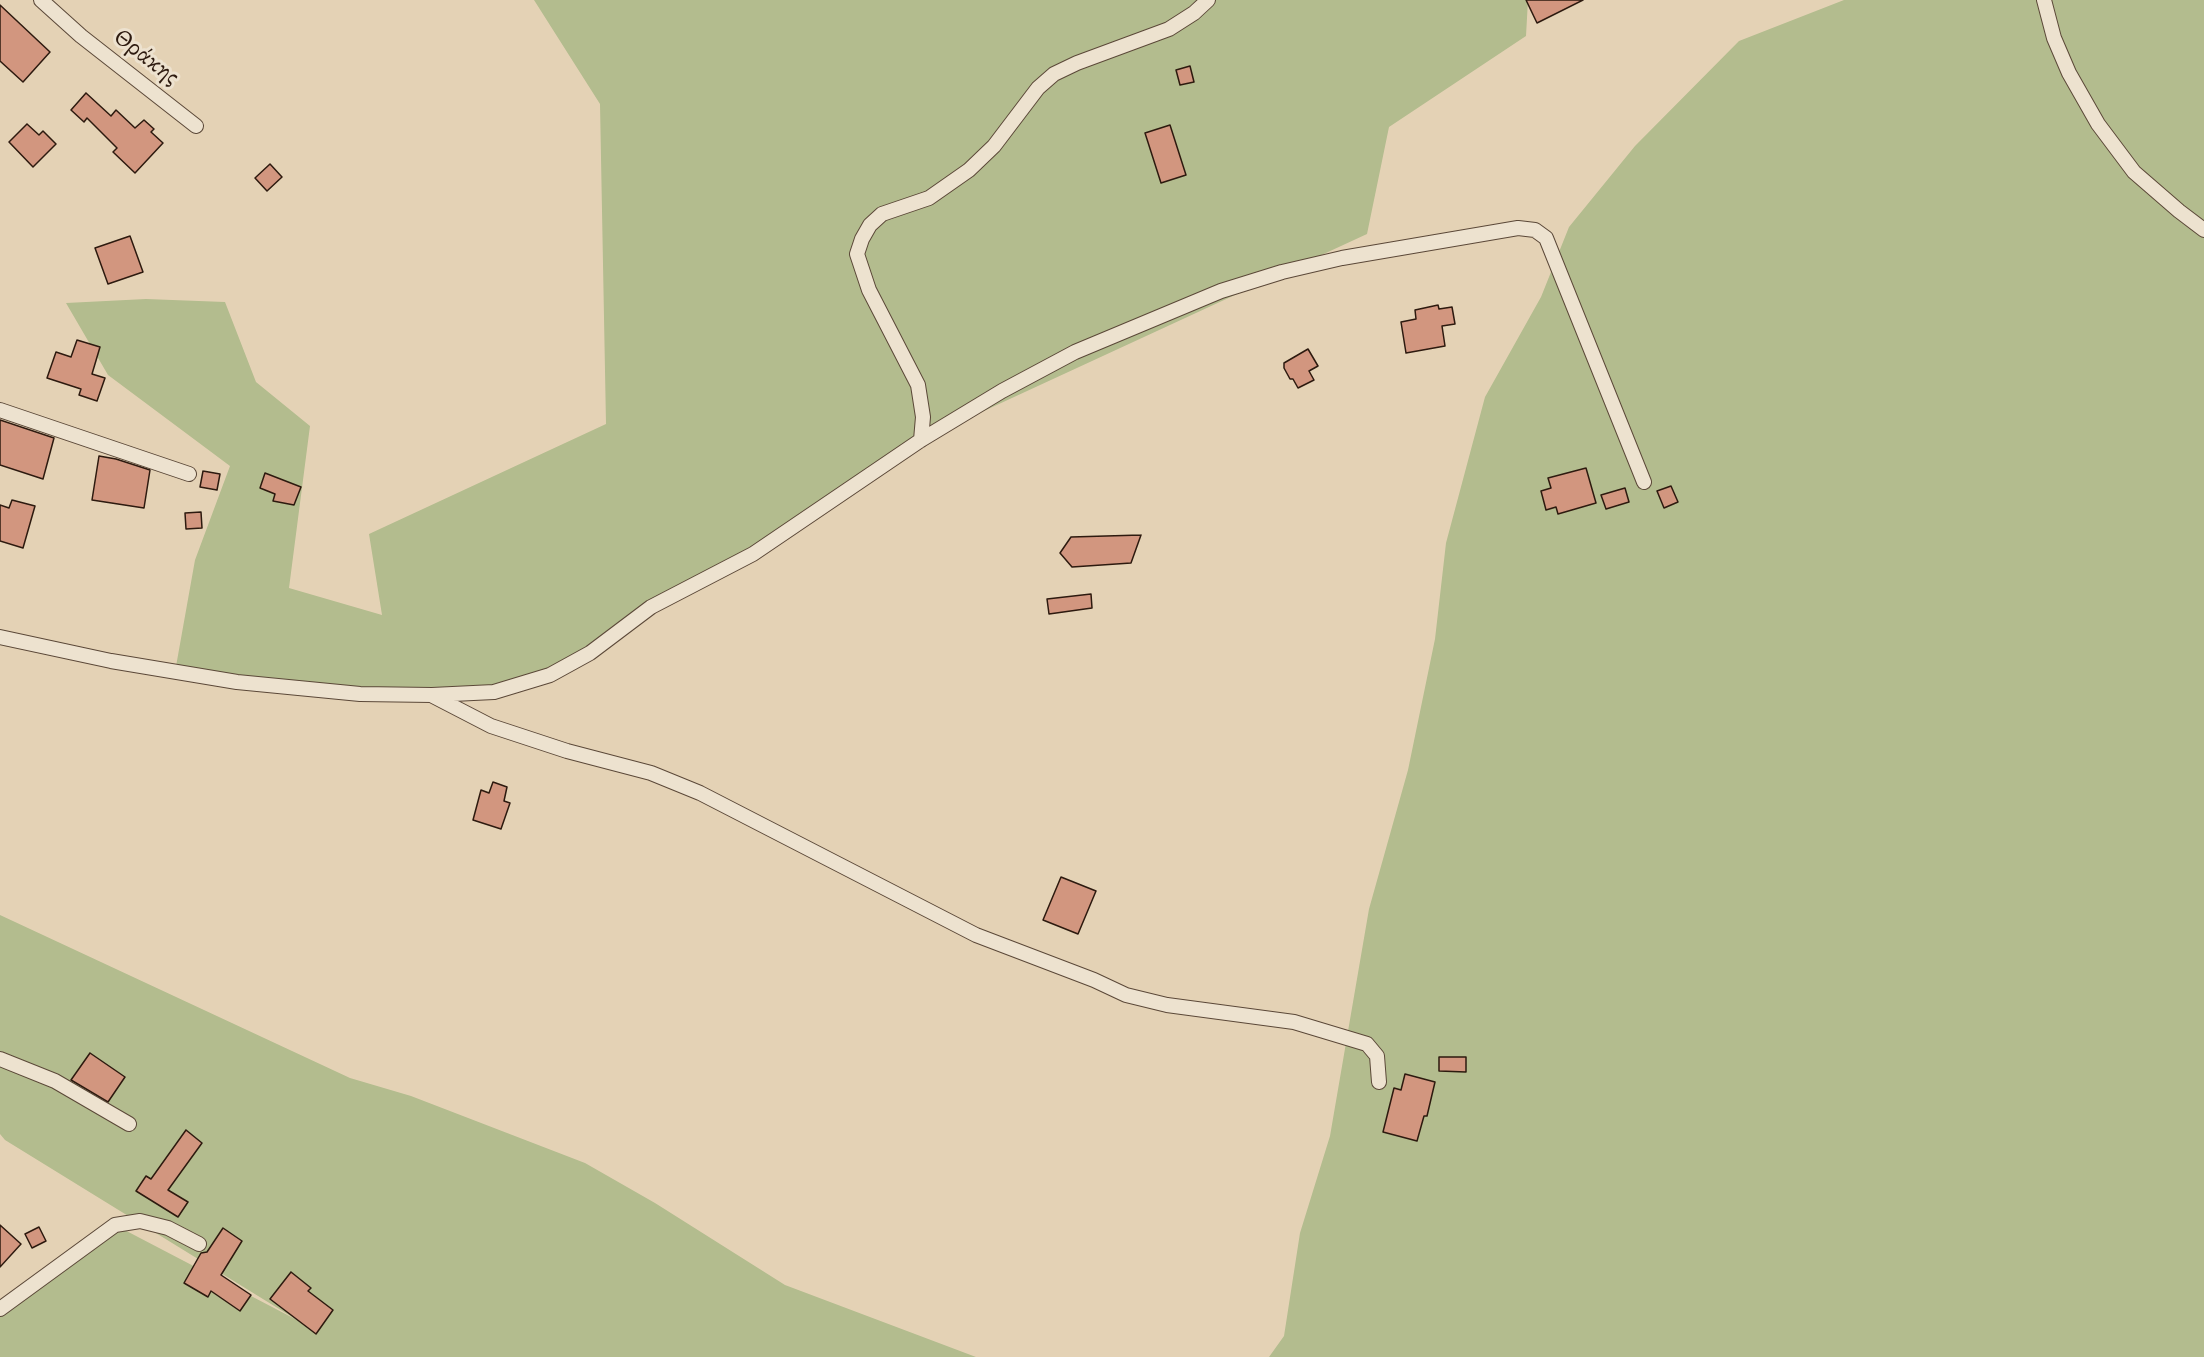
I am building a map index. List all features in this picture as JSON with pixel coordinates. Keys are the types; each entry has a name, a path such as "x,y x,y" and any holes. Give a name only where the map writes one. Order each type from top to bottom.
{"street":[{"name":"Θράκης","path":"41,0 81,36 196,126"},
{"path":"921,440 923,417 918,384 869,290 857,254 870,225 882,214 929,198 969,170 994,146 1038,88 1054,74 1077,63 1169,29 1194,13 1208,0"},
{"path":"2044,0 2054,38 2069,73 2098,124 2134,172 2204,230"},
{"path":"0,637 111,661 237,682 360,694 432,695 494,692 550,675 590,653 651,607 753,554 921,440 1002,391 1075,352 1221,291 1282,272 1342,258 1518,228 1535,230 1546,238 1644,482"},
{"path":"0,410 189,474"},
{"path":"432,695 491,726 567,751 651,773 700,793 976,935 1084,976 1126,995 1167,1005 1294,1022 1367,1044 1377,1056 1379,1082"},
{"path":"0,1059 55,1081 129,1124"},
{"path":"0,1308 115,1225 140,1221 168,1228 199,1244"}],"green space":[{"path":"534,0 1528,0 1526,36 1389,127 1367,234 921,440 590,653 494,692 432,695 175,672 195,560 230,466 108,375 66,303 146,299 225,302 256,382 310,426 289,588 382,615 369,534 606,424 600,104"},
{"path":"1844,0 2204,0 2204,1357 1269,1357 1284,1336 1300,1233 1330,1136 1369,909 1408,770 1435,639 1446,543 1485,397 1541,297 1569,227 1635,146 1739,41"},
{"path":"0,915 350,1078 411,1096 585,1163 655,1203 785,1285 976,1357 0,1357 0,1306 115,1225 297,1320 5,1140 0,1134"}],"building":[{"path":"1526,0 1583,0 1537,23"},
{"path":"0,5 50,52 23,82 0,61"},
{"path":"1190,66 1194,82 1180,85 1176,70"},
{"path":"86,93 111,116 116,110 135,128 144,120 154,129 151,132 163,143 135,173 113,152 117,148 87,118 84,122 71,110"},
{"path":"27,124 39,135 43,131 56,144 33,167 9,142"},
{"path":"1170,125 1186,175 1161,183 1145,133"},
{"path":"270,164 282,177 267,191 255,178"},
{"path":"130,236 143,272 108,284 95,248"},
{"path":"1438,305 1439,309 1452,307 1455,324 1442,326 1445,346 1406,353 1401,322 1416,319 1415,310"},
{"path":"77,340 100,347 92,374 105,378 97,401 79,395 81,389 47,378 56,352 71,357"},
{"path":"1308,349 1318,366 1309,371 1314,380 1298,388 1293,379 1290,379 1284,363"},
{"path":"0,420 54,438 43,479 0,465"},
{"path":"99,456 150,470 144,508 92,500"},
{"path":"1586,468 1596,503 1558,514 1556,507 1546,510 1541,491 1551,488 1548,478"},
{"path":"203,471 220,474 217,490 200,487"},
{"path":"265,473 301,487 294,505 273,501 275,494 260,488"},
{"path":"1671,486 1678,502 1664,508 1657,491"},
{"path":"1625,488 1629,502 1606,509 1601,495"},
{"path":"12,500 35,506 23,548 0,541 0,505 9,508"},
{"path":"201,512 202,528 186,529 185,513"},
{"path":"1141,535 1131,563 1072,567 1060,553 1071,537"},
{"path":"1091,594 1092,608 1049,614 1047,599"},
{"path":"493,782 507,787 504,801 510,803 501,829 473,820 481,790 489,793"},
{"path":"1061,877 1096,891 1078,934 1043,920"},
{"path":"90,1053 125,1077 108,1102 71,1080"},
{"path":"1439,1057 1466,1057 1466,1072 1439,1071"},
{"path":"1405,1074 1435,1082 1427,1116 1424,1116 1417,1141 1383,1132 1394,1088 1401,1090"},
{"path":"186,1130 202,1143 168,1190 188,1202 178,1217 136,1191 146,1176 151,1179"},
{"path":"0,1225 21,1244 0,1267"},
{"path":"39,1227 46,1241 32,1248 25,1234"},
{"path":"223,1228 242,1241 221,1275 251,1295 240,1311 211,1291 208,1297 184,1283 201,1253 207,1252"},
{"path":"291,1272 311,1288 308,1291 333,1310 316,1334 270,1299"}]}
